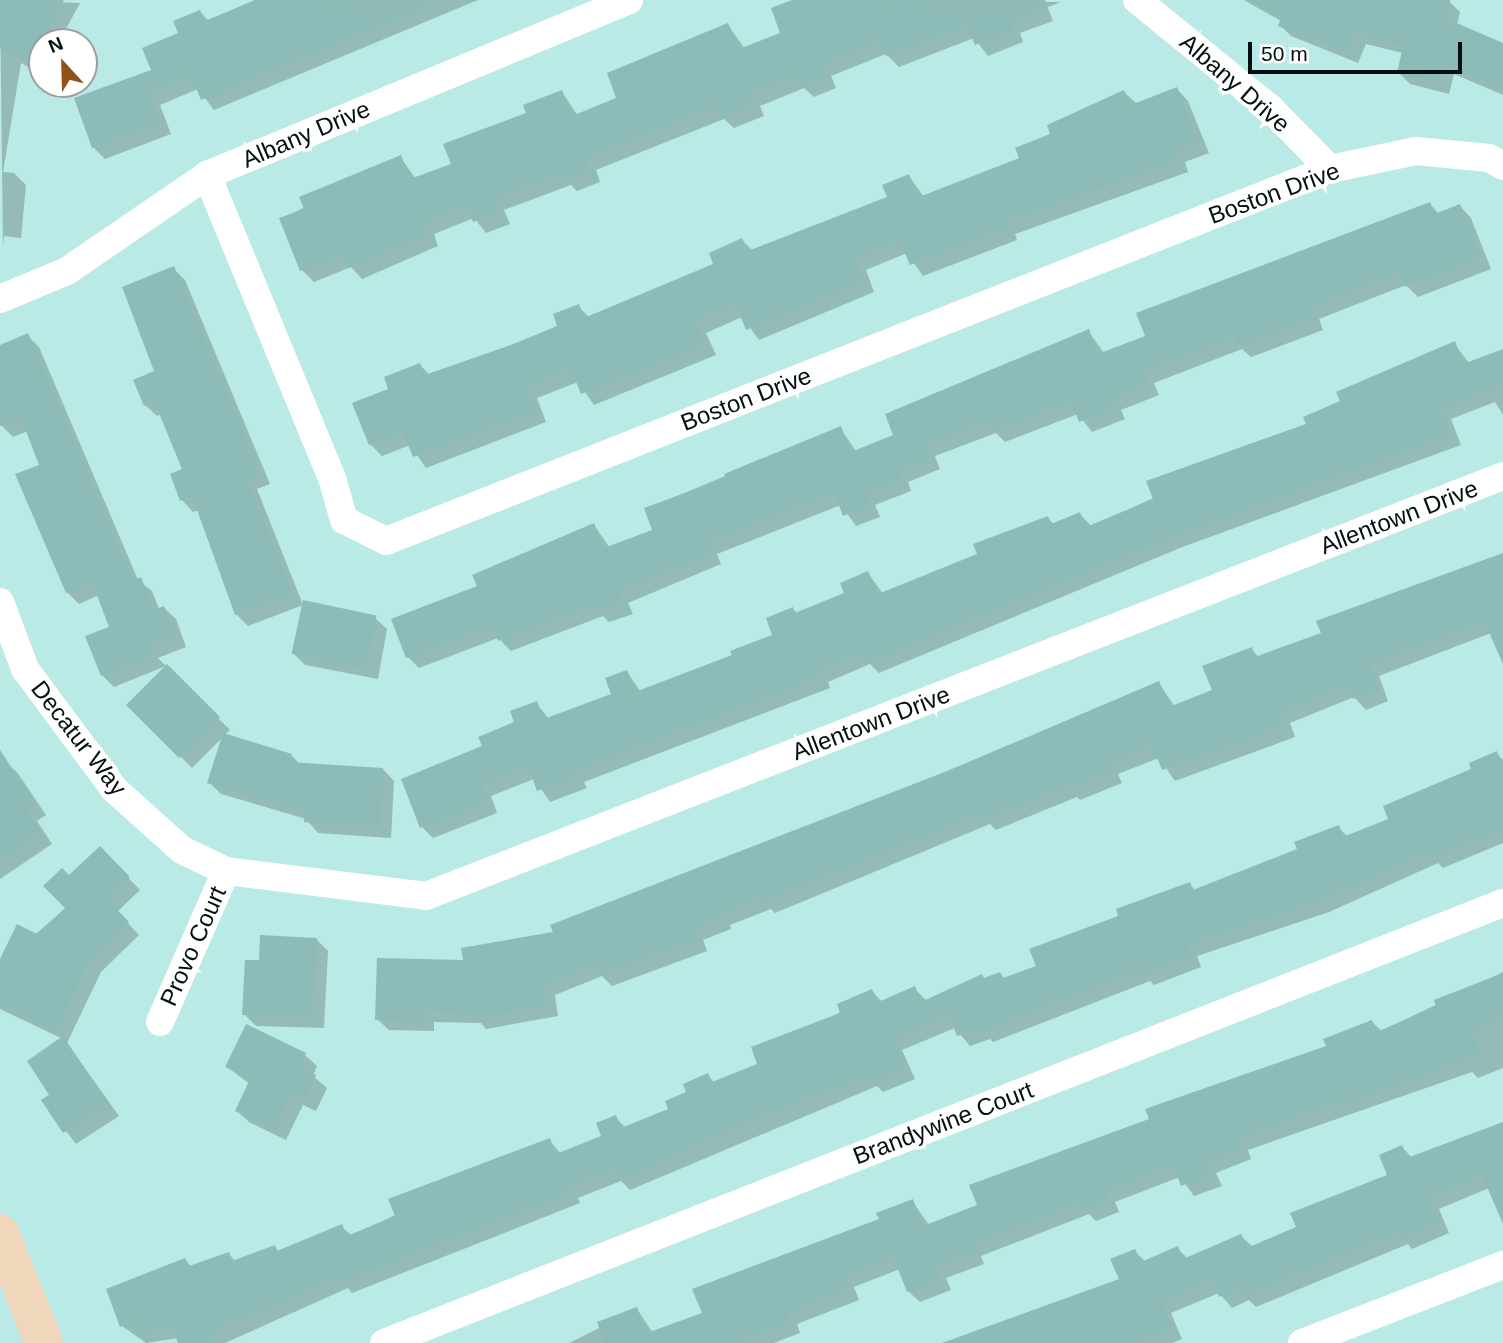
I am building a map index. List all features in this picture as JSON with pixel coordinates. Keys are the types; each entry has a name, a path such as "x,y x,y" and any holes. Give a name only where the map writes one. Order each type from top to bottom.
{"main road":[{"path":"0,1233 44,1343"}],"street":[{"name":"Albany Drive","path":"0,299 67,271 207,175 629,0"},
{"name":"Albany Drive","path":"1137,0 1270,108 1330,169"},
{"name":"Boston Drive","path":"207,175 332,478 344,520 386,541 1330,169 1416,151 1489,158 1503,166"},
{"name":"Allentown Drive","path":"226,871 426,896 1503,476"},
{"name":"Decatur Way","path":"0,602 26,669 114,789 182,850 226,871"},
{"name":"Provo Court","path":"160,1022 226,871"},
{"name":"Brandywine Court","path":"384,1343 429,1335 1503,903"},
{"path":"1302,1343 1503,1265"}],"building":[{"path":"0,0 64,0 49,28 28,28 28,63 0,48"},
{"path":"255,0 436,2 201,100 191,75 150,93 160,123 92,148 74,98 98,98 98,89 151,70 142,48 178,33 173,21 200,10 205,21"},
{"path":"792,0 1061,2 1010,21 1013,30 975,45 967,25 886,56 880,41 820,64 825,77 800,86 796,75 749,94 753,105 721,118 716,106 585,158 590,170 564,180 561,173 494,198 499,212 473,222 467,205 423,222 428,234 349,268 344,254 300,271 279,218 304,209 299,197 401,155 410,179 451,164 443,144 526,113 523,105 562,90 572,116 616,98 607,73 728,23 739,49 780,33 771,8"},
{"path":"1250,0 1450,0 1445,18 1503,43 1503,90 1443,64 1438,83 1397,73 1403,46 1355,33 1347,53 1278,26 1281,18"},
{"path":"1177,87 1198,141 1174,151 1178,160 1004,222 1006,228 910,265 899,240 855,258 864,280 746,330 735,303 695,321 705,344 581,394 571,369 526,386 536,411 413,457 403,432 369,445 352,403 388,389 384,377 420,363 425,375 511,345 557,326 553,314 579,304 584,318 713,264 709,253 742,238 748,251 887,197 882,185 909,174 919,197 1019,158 1015,148 1050,134 1047,125 1124,90 1131,105"},
{"path":"1430,202 1435,214 1460,204 1481,257 1405,287 1400,272 1309,307 1313,318 1238,346 1234,336 1144,371 1149,384 1111,398 1115,408 1079,422 1071,401 992,432 988,420 925,445 930,458 898,470 901,479 865,493 870,505 843,516 834,492 707,542 711,553 618,591 622,602 596,612 593,604 498,641 492,625 406,658 391,619 477,586 472,575 594,523 604,548 652,530 644,508 726,478 724,474 841,426 851,452 893,435 885,414 1089,329 1098,354 1145,336 1136,313"},
{"path":"174,266 260,473 246,478 293,593 235,615 192,496 180,501 170,474 182,469 154,401 144,406 133,380 154,371 122,287"},
{"path":"28,333 133,580 141,577 154,610 164,606 176,635 148,646 157,654 101,676 85,636 109,627 92,582 66,593 15,474 39,465 21,418 0,426 0,345"},
{"path":"1455,341 1463,364 1503,349 1503,384 1441,408 1451,434 1168,538 866,663 861,652 817,671 820,677 574,770 577,776 537,791 528,766 481,784 487,801 420,828 401,779 482,746 478,737 514,722 510,711 537,701 544,719 611,694 605,678 627,670 635,692 732,655 730,651 772,635 766,618 793,607 795,613 844,593 840,583 868,571 878,594 977,554 973,544 1048,516 1051,524 1080,512 1086,527 1153,499 1146,481 1306,424 1303,417 1340,401 1336,392"},
{"path":"1503,553 1503,664 1484,621 1369,665 1378,689 1353,699 1348,684 1280,711 1285,725 1162,770 1152,745 1108,762 1111,772 1067,789 1066,785 983,820 980,813 762,902 760,897 720,914 721,917 692,928 697,939 599,975 594,964 544,984 548,1005 473,1018 472,1013 423,1011 423,1021 375,1020 377,958 463,960 461,948 553,932 550,925 950,770 1159,681 1169,707 1212,690 1202,666 1252,647 1255,657 1321,633 1316,621"},
{"path":"303,600 376,616 365,669 292,654"},
{"path":"167,664 220,717 179,758 126,705"},
{"path":"223,733 292,754 289,762 383,768 380,827 304,822 305,812 207,783"},
{"path":"0,750 35,803 26,809 41,832 0,860"},
{"path":"1497,751 1503,769 1503,828 1430,858 1428,852 1317,901 1187,944 1191,956 1141,975 1139,969 980,1032 979,1028 957,1036 949,1015 892,1039 904,1067 870,1082 867,1075 751,1120 618,1180 613,1169 568,1187 570,1192 340,1283 337,1277 293,1295 294,1298 213,1329 217,1337 202,1343 178,1343 171,1325 138,1338 132,1322 120,1327 106,1289 185,1258 189,1266 229,1252 232,1261 275,1245 277,1251 342,1224 347,1236 395,1216 388,1199 550,1138 556,1154 601,1136 596,1123 616,1115 621,1128 668,1109 665,1101 686,1092 683,1084 708,1073 712,1082 757,1064 751,1047 840,1013 837,1004 872,989 878,1002 915,986 921,1002 982,974 984,978 1000,972 1003,978 1036,966 1029,949 1118,916 1116,909 1190,882 1193,890 1297,849 1294,842 1339,825 1343,837 1388,819 1383,806 1471,769 1469,763"},
{"path":"100,846 130,877 107,899 129,922 89,960 56,1031 0,1004 0,959 17,924 37,934 65,908 43,886 62,868 69,875"},
{"path":"260,935 317,938 313,1017 242,1015 245,960 259,960"},
{"path":"1503,973 1503,1018 1471,1030 1480,1053 1348,1103 1346,1098 1237,1139 1241,1148 1206,1161 1211,1174 1181,1186 1173,1165 1167,1166 1105,1191 1109,1200 1083,1210 1080,1202 971,1244 974,1252 936,1267 940,1279 907,1292 893,1256 844,1276 848,1288 787,1313 790,1321 734,1343 605,1343 597,1322 637,1307 647,1333 702,1313 692,1289 879,1219 876,1213 913,1199 923,1226 977,1205 969,1185 1149,1119 1145,1109 1326,1046 1323,1039 1372,1020 1377,1032 1436,1006 1434,1000"},
{"path":"246,1024 306,1053 300,1068 316,1075 304,1101 291,1095 274,1130 235,1111 250,1079 225,1067"},
{"path":"63,1036 108,1104 63,1133 41,1100 49,1095 27,1061"},
{"path":"1503,1122 1503,1224 1482,1175 1429,1197 1439,1221 1399,1238 1397,1232 1243,1296 1240,1288 1219,1297 1212,1280 1161,1302 1172,1327 1134,1343 942,1343 1119,1279 1110,1259 1135,1249 1141,1262 1178,1246 1183,1259 1241,1234 1247,1248 1296,1227 1290,1213 1387,1175 1379,1155 1402,1145 1407,1158"}]}
